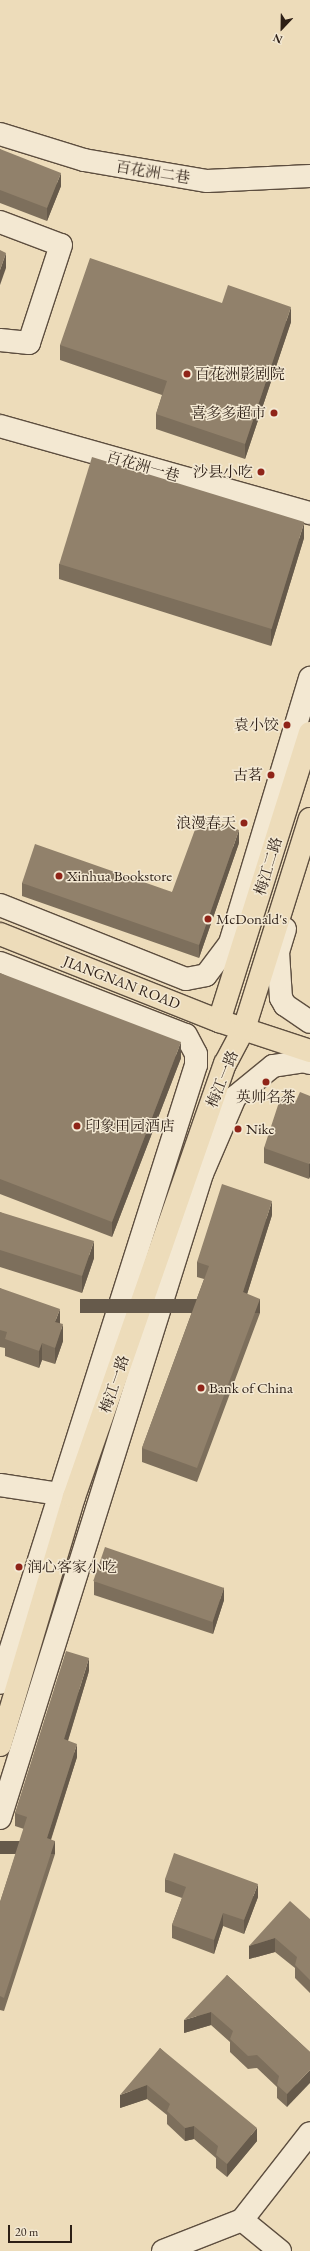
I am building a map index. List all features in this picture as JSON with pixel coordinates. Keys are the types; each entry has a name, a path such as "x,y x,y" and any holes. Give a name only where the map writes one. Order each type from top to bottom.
{"main road":[{"name":"梅江二路","path":"219,1021 310,733"},
{"name":"梅江二路","path":"244,1029 310,819"},
{"name":"JIANGNAN ROAD","path":"0,934 219,1021 310,1051"},
{"name":"梅江一路","path":"0,1745 67,1495 225,1064 244,1029"}],"street":[{"name":"百花洲二巷","path":"0,134 84,160 207,181 310,176"},
{"path":"0,222 62,244 29,343 0,340"},
{"name":"百花洲一巷","path":"0,426 310,512"},
{"path":"0,905 186,979 206,975 230,943 310,678"},
{"path":"310,852 278,952 281,998 285,1005 310,1022"},
{"path":"0,963 186,1035 196,1054 196,1065 67,1495 0,1683"},
{"path":"0,1818 202,1174 235,1097 273,1066 303,1060 310,1063"},
{"path":"0,1485 67,1495"},
{"path":"163,2251 242,2220 310,2133"},
{"path":"242,2220 280,2251"}],"building":[{"path":"0,149 61,173 47,208 0,190"},
{"path":"0,250 6,253 0,270"},
{"name":"百花洲影剧院","path":"90,258 222,303 228,285 291,307 245,444 156,414 167,381 60,345"},
{"path":"92,457 304,522 272,629 59,564"},
{"name":"Xinhua Bookstore","path":"200,816 239,830 199,945 22,883 35,844 172,892"},
{"name":"印象田园酒店","path":"0,973 181,1042 112,1222 0,1179"},
{"path":"300,1092 310,1096 309,1164 264,1148 281,1096 296,1101"},
{"path":"222,1184 272,1201 243,1292 260,1299 197,1468 142,1448 209,1266 197,1262"},
{"path":"0,1212 94,1241 82,1276 0,1250"},
{"path":"0,1288 60,1309 55,1322 63,1324 55,1348 42,1343 39,1351 5,1339 7,1332 0,1330"},
{"path":"105,1547 224,1588 212,1622 93,1581"},
{"path":"66,1651 89,1658 64,1739 77,1744 47,1838 55,1841 4,1998 0,1996 0,1902 27,1817 15,1813"},
{"path":"174,1853 258,1884 244,1920 223,1913 214,1940 172,1925 186,1887 165,1879"},
{"path":"290,1901 310,1919 310,1980 295,1965 297,1957 275,1938 249,1946"},
{"path":"227,1975 310,2052 310,2070 287,2094 277,2085 279,2076 257,2055 248,2056 230,2039 233,2031 211,2012 184,2020"},
{"path":"160,2048 257,2128 227,2164 216,2155 218,2146 194,2126 185,2128 167,2111 170,2104 147,2085 120,2095"}],"place":[{"name":"百花洲影剧院","path":"187,374"},
{"name":"喜多多超市","path":"274,413"},
{"name":"沙县小吃","path":"261,472"},
{"name":"袁小饺","path":"287,725"},
{"name":"古茗","path":"271,775"},
{"name":"浪漫春天","path":"244,823"},
{"name":"Xinhua Bookstore","path":"59,876"},
{"name":"McDonald's","path":"208,919"},
{"name":"英帅名茶","path":"266,1082"},
{"name":"印象田园酒店","path":"77,1126"},
{"name":"Nike","path":"238,1129"},
{"name":"Bank of China","path":"201,1388"},
{"name":"润心客家小吃","path":"19,1567"}]}
